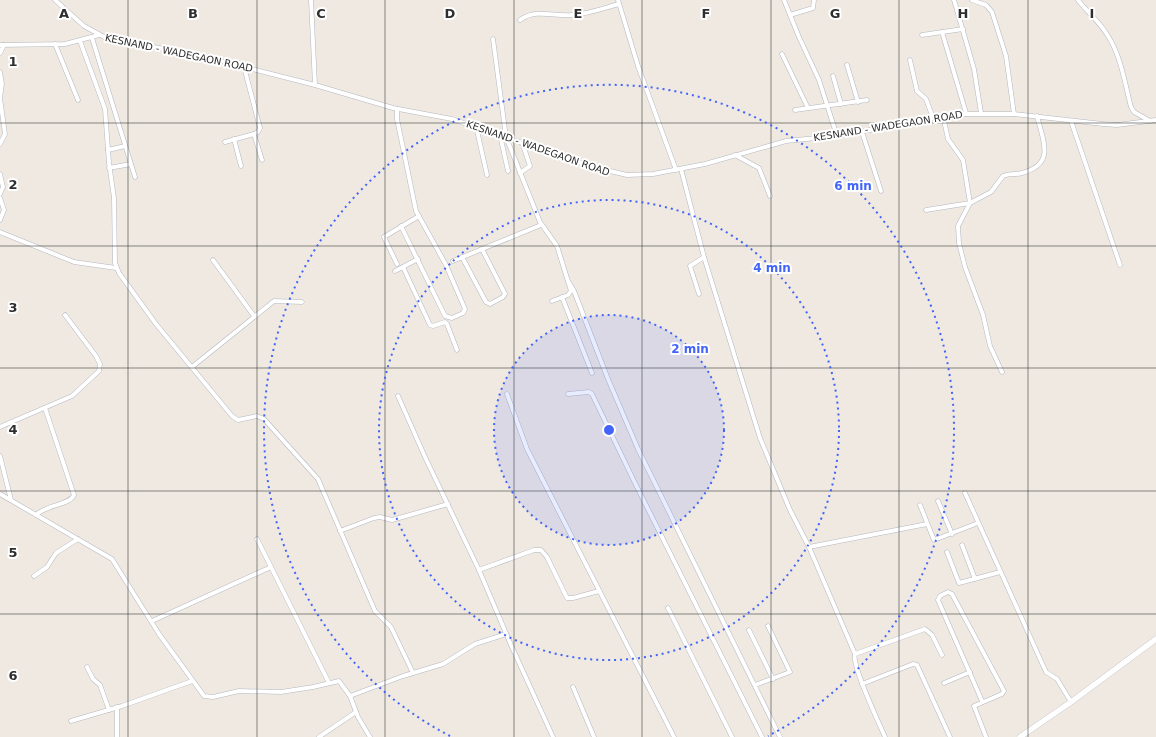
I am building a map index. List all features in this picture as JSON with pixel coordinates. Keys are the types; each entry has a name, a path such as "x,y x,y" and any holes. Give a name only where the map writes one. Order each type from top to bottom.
{"main road":[{"path":"1020,737 1071,702 1156,639"}],"street":[{"name":"KESNAND - WADEGAON ROAD","path":"55,0 84,26 99,35 201,56 315,85 397,108 452,119 610,173 639,175 678,170 786,141 837,136 966,113 1014,114 1117,125 1156,120"},
{"path":"311,0 315,85"},
{"path":"784,0 819,80 837,136"},
{"path":"790,15 813,8 814,0"},
{"path":"956,0 974,69 981,113"},
{"path":"972,0 986,5 992,12 1007,62 1014,114"},
{"path":"1078,0 1085,10 1098,20 1112,42 1131,107 1134,112 1150,121"},
{"path":"520,20 527,16 539,13 574,15 618,2 638,66 678,170 760,438 790,510 809,547 855,654 853,658 862,684 885,737"},
{"path":"922,34 963,29"},
{"path":"942,32 966,113"},
{"path":"0,53 2,45 55,44 80,41 99,35"},
{"path":"92,38 135,177"},
{"path":"493,39 506,137 541,225 557,246 568,281 570,293 562,298 552,301"},
{"path":"80,41 104,106 109,168 114,205 116,268 156,324 232,416 238,420 257,416 264,419 315,474 375,611 391,627 413,673"},
{"path":"55,44 78,100"},
{"path":"782,54 808,108"},
{"path":"910,60 917,91 926,99 933,118"},
{"path":"847,65 858,102"},
{"path":"226,142 254,134 258,132 260,128 244,67"},
{"path":"0,72 2,84 0,98 5,134 0,144"},
{"path":"833,76 841,104"},
{"path":"796,110 867,100"},
{"path":"104,106 112,103"},
{"path":"397,108 397,119 419,216 446,266 465,309 463,314 448,318"},
{"path":"943,116 948,139 963,160 970,202 958,226 959,243 964,264 982,310 990,346 1002,372"},
{"path":"926,210 970,202 991,192 1003,176 1008,174 1023,173 1043,160 1045,153 1038,116"},
{"path":"1070,121 1120,265"},
{"path":"476,126 487,175"},
{"path":"862,132 881,190"},
{"path":"254,134 262,160"},
{"path":"500,135 508,171"},
{"path":"234,139 241,166"},
{"path":"520,173 530,166 522,142"},
{"path":"108,150 125,146"},
{"path":"735,155 759,168 770,196"},
{"path":"109,168 131,164"},
{"path":"0,174 3,187 0,194"},
{"path":"0,198 4,210 0,220"},
{"path":"397,264 384,237 419,216"},
{"path":"453,261 541,225"},
{"path":"401,226 448,318 446,323 457,350"},
{"path":"0,232 74,262 116,268"},
{"path":"462,257 486,302 490,304 506,294 482,249"},
{"path":"699,294 690,266 704,257"},
{"path":"395,271 418,259"},
{"path":"213,260 254,316"},
{"path":"403,267 430,325 446,323"},
{"path":"568,281 573,288 608,379 638,449 780,737"},
{"path":"562,298 592,373"},
{"path":"192,367 274,301 302,302"},
{"path":"0,427 45,408 77,392 100,368 96,356 65,315"},
{"path":"568,394 589,392 592,394 762,737"},
{"path":"507,394 527,449 674,737"},
{"path":"398,396 479,570 506,634 553,737"},
{"path":"36,514 42,510 70,500 74,495 45,408"},
{"path":"0,456 11,500"},
{"path":"965,493 1046,672 1057,679 1071,702"},
{"path":"0,494 112,560 200,693 207,697 238,691 281,692 339,681 350,696 356,712 370,737"},
{"path":"938,501 952,534"},
{"path":"340,531 374,518 380,517 392,520 448,504"},
{"path":"920,505 934,540 978,523"},
{"path":"809,547 927,524"},
{"path":"34,576 47,567 56,553 78,539"},
{"path":"257,539 329,683"},
{"path":"962,545 975,579"},
{"path":"479,570 534,550 540,550 547,557 567,598 573,598 599,591"},
{"path":"947,552 958,582 960,583 1000,572"},
{"path":"152,621 270,567"},
{"path":"982,701 938,600 940,596 948,592 952,594 1004,689 1004,693 982,701 974,707 986,737"},
{"path":"668,608 732,737"},
{"path":"754,685 773,679 790,671 768,626"},
{"path":"855,654 925,629 932,635 942,655"},
{"path":"750,630 773,679"},
{"path":"350,696 449,661 475,644 506,634"},
{"path":"862,684 913,664 917,665 950,737"},
{"path":"87,667 91,676 100,686 109,710"},
{"path":"944,683 970,672"},
{"path":"71,721 109,710 192,681"},
{"path":"573,687 594,737"},
{"path":"117,707 117,737"},
{"path":"319,737 356,712"}]}
